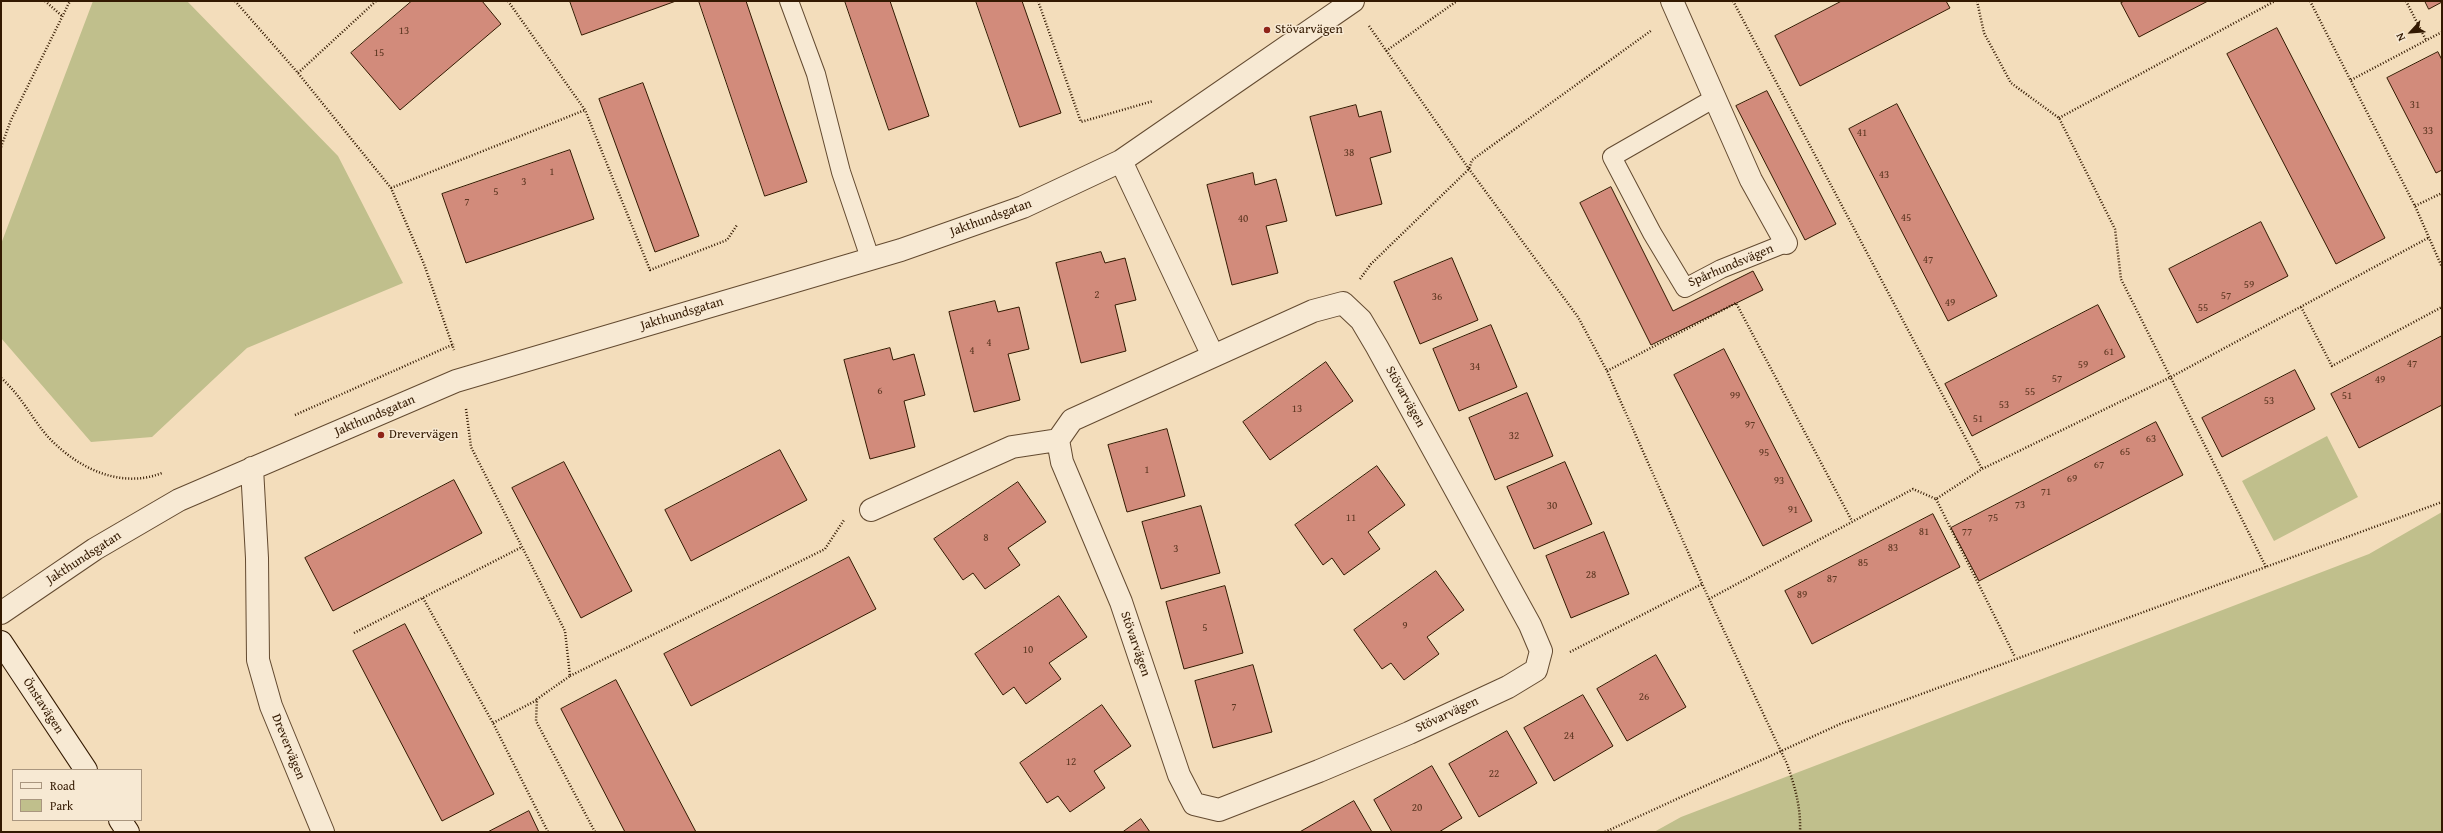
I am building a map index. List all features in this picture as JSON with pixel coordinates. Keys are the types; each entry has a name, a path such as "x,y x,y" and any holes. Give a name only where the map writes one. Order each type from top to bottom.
{"street":[{"name":"Jakthundsgatan","path":"1,613 96,549 179,500 456,381 901,250 1023,207 1120,161 1353,1"},
{"name":"Spårhundsvägen","path":"1674,7 1751,180 1786,243"},
{"path":"1120,161 1213,356"},
{"path":"871,510 1012,447 1058,440 1072,420 1313,311 1343,303"},
{"name":"Stövarvägen","path":"1058,440 1062,462 1121,602 1179,775 1194,804 1219,810 1319,772 1410,733 1508,687 1536,670 1541,651 1530,625 1377,347 1361,320 1343,303"},
{"name":"Drevervägen","path":"252,468 257,558 258,660 271,706 324,832"},
{"name":"Önstavägen","path":"1,642 85,769"},
{"path":"121,821 128,832"}],"lane":[{"path":"789,1 816,74 841,172 870,258"},
{"name":"Spårhundsvägen","path":"1715,98 1612,157 1652,233 1685,288 1721,269 1786,243"}],"path":[{"path":"45,1 62,16"},
{"path":"1,147 11,120 70,1"},
{"path":"235,1 298,73 391,188 424,264 454,344 456,381 465,402 471,447 565,631 570,676"},
{"path":"298,73 376,1"},
{"path":"508,1 585,110 650,270 727,240 737,225"},
{"path":"1038,1 1081,122 1159,99"},
{"path":"1353,1 1386,52 1469,169 1578,317 1607,371 1702,584 1780,750 1796,788 1801,815 1800,832"},
{"path":"1386,52 1457,1"},
{"path":"1733,1 1982,468"},
{"path":"1977,1 1984,33 2012,83 2060,118 2115,229 2121,279 2266,567"},
{"path":"2060,118 2275,1"},
{"path":"2310,1 2415,206 2442,267"},
{"path":"2406,1 2426,40"},
{"path":"1343,303 1371,264 1469,169 1472,160 1674,7"},
{"path":"2351,80 2442,32"},
{"path":"391,188 585,110"},
{"path":"2415,206 2442,193"},
{"path":"1936,499 1982,468 2171,377 2428,238"},
{"path":"1607,371 1736,303 1852,521"},
{"path":"2301,307 2332,366 2442,307"},
{"path":"289,418 454,344"},
{"path":"1,378 11,386 50,438 84,466 101,474 129,480 146,479 168,471"},
{"path":"1709,599 1913,489 1936,499 2016,657"},
{"path":"1605,832 1780,750 1840,724 2016,657 2442,502"},
{"path":"493,723 537,699 570,676 825,549 847,516 867,506 871,510"},
{"path":"354,633 522,547"},
{"path":"1536,670 1702,584"},
{"path":"423,598 493,723 548,832"},
{"path":"537,699 536,721 594,832"}],"green space":[{"path":"93,1 187,1 338,156 403,283 247,348 152,437 91,442 1,338 1,244"},
{"path":"2327,436 2358,497 2274,541 2242,481"},
{"path":"2442,512 2442,832 1654,832 1681,817 2369,554"}],"building":[{"path":"412,1 482,1 501,24 400,110 351,53"},
{"path":"570,1 676,1 582,35"},
{"path":"699,1 746,1 807,182 765,196"},
{"path":"845,1 890,1 929,116 889,130"},
{"path":"976,1 1022,1 1061,113 1020,127"},
{"path":"1842,1 1946,1 1950,8 1800,86 1775,36"},
{"path":"2125,1 2208,1 2139,37 2121,3"},
{"path":"2425,1 2442,1 2442,2 2429,9"},
{"path":"2277,28 2385,238 2336,264 2227,54"},
{"path":"2438,52 2442,60 2442,170 2436,173 2387,78"},
{"path":"643,83 699,236 655,252 599,99"},
{"path":"1767,91 1836,224 1805,240 1736,106"},
{"path":"1897,104 1997,296 1948,321 1849,129"},
{"path":"1356,105 1359,117 1381,111 1391,152 1370,158 1382,204 1336,216 1310,117"},
{"path":"570,150 594,219 466,263 442,194"},
{"path":"1253,173 1255,185 1276,179 1287,221 1266,226 1278,273 1232,285 1207,185"},
{"path":"1611,187 1673,311 1753,271 1763,290 1651,345 1580,203"},
{"path":"2261,222 2288,276 2197,323 2169,269"},
{"path":"1101,252 1105,263 1125,258 1136,300 1115,305 1126,351 1081,363 1056,263"},
{"path":"1452,258 1478,320 1420,344 1394,282"},
{"path":"995,301 998,312 1019,307 1029,349 1008,354 1020,400 974,412 949,312"},
{"path":"2098,305 2125,357 1972,436 1945,384"},
{"path":"1491,325 1517,387 1459,411 1433,349"},
{"path":"2442,336 2442,405 2359,448 2331,394"},
{"path":"890,348 893,360 914,354 925,395 904,401 915,447 870,459 844,360"},
{"path":"1724,349 1812,521 1763,546 1674,375"},
{"path":"1326,362 1353,401 1270,460 1243,422"},
{"path":"2295,370 2315,409 2222,457 2202,418"},
{"path":"1527,393 1553,456 1495,480 1469,418"},
{"path":"2156,422 2183,475 1979,581 1951,528"},
{"path":"1167,429 1185,496 1127,512 1108,445"},
{"path":"780,450 807,500 691,561 665,510"},
{"path":"564,462 632,591 581,618 512,488"},
{"path":"1565,462 1592,524 1534,549 1507,487"},
{"path":"1377,466 1405,505 1368,532 1380,549 1344,575 1332,558 1323,565 1295,525"},
{"path":"454,480 482,533 333,611 305,558"},
{"path":"1018,482 1046,522 1008,548 1020,565 985,589 973,573 963,580 934,539"},
{"path":"1201,506 1220,573 1161,589 1142,522"},
{"path":"1933,514 1960,567 1812,644 1785,591"},
{"path":"1604,532 1629,594 1571,618 1546,556"},
{"path":"849,557 876,609 691,706 664,654"},
{"path":"1436,571 1464,610 1427,637 1439,654 1404,680 1391,663 1382,669 1354,630"},
{"path":"1225,586 1243,653 1184,669 1166,602"},
{"path":"1059,596 1087,637 1049,663 1061,679 1026,704 1014,687 1003,695 975,654"},
{"path":"405,624 494,794 442,821 353,651"},
{"path":"1656,655 1686,707 1627,741 1597,689"},
{"path":"1253,665 1272,732 1213,748 1195,681"},
{"path":"616,680 696,832 625,832 561,709"},
{"path":"1583,695 1613,746 1554,781 1524,728"},
{"path":"1102,705 1131,746 1094,771 1105,788 1070,812 1058,796 1047,803 1020,763"},
{"path":"1507,731 1537,783 1479,817 1449,764"},
{"path":"1432,766 1462,818 1439,832 1392,832 1374,800"},
{"path":"1354,801 1372,832 1300,832"},
{"path":"529,811 539,832 488,832"},
{"path":"1141,819 1150,832 1123,832"}],"place":[{"name":"Stövarvägen","path":"1267,30"},
{"name":"Drevervägen","path":"381,435"}]}
